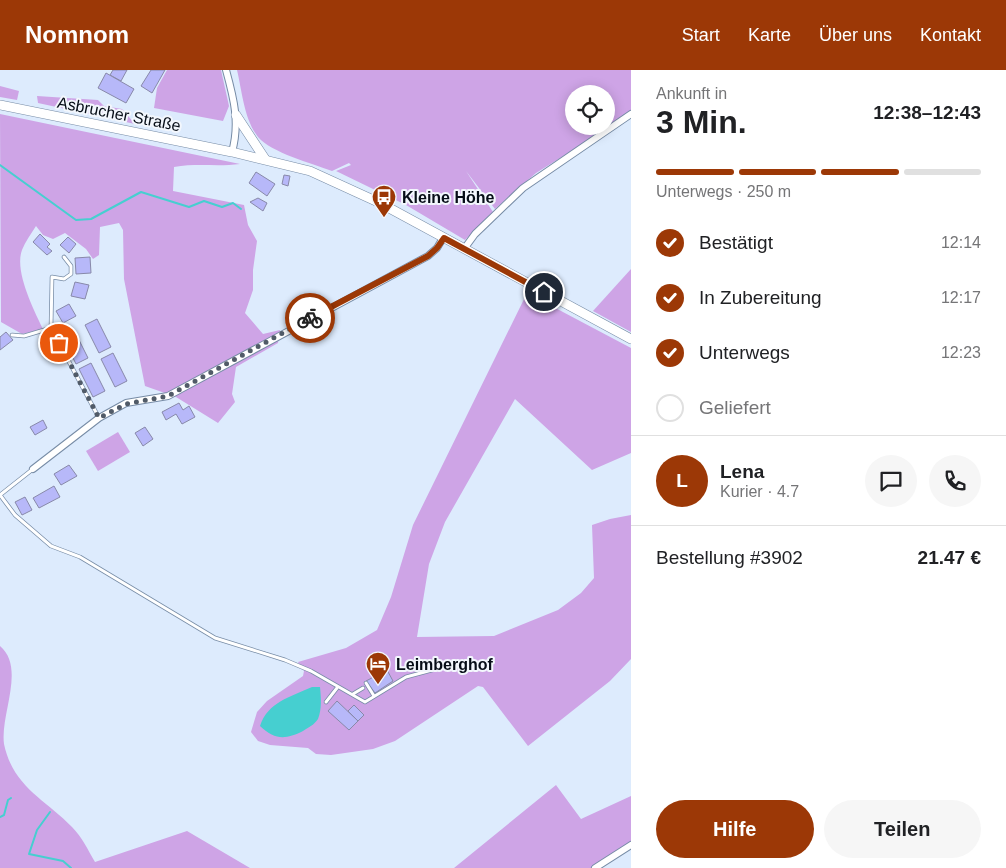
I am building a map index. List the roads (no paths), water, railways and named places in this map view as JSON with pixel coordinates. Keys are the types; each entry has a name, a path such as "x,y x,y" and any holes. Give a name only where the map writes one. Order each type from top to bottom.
{"main road":[{"name":"Asbrucher Straße","path":"0,105 265,159 332,179 631,339"},
{"path":"236,115 265,159"}],"street":[{"path":"226,70 236,115 237,132 232,152"},
{"path":"464,249 475,234 523,188 631,114"},
{"path":"33,469 99,418 126,404 168,396 428,256 444,238"},
{"path":"595,868 631,845"}],"lane":[{"path":"64,256 71,266 71,274 64,280 52,278 51,328 99,418"},
{"path":"12,335 24,336 51,328"},
{"path":"33,469 0,495 15,515 51,546 80,557 215,638 285,660 311,671 337,688 365,702 406,677 432,670"},
{"path":"366,683 374,696"},
{"path":"326,702 337,688"},
{"path":"352,694 363,688"}],"waterway":[{"path":"0,165 76,220 91,219 141,192 189,207 204,201 222,207 233,203 241,209"},
{"path":"0,817 4,815 8,800 11,798"},
{"path":"50,812 37,830 29,854 63,861 71,868"}],"place":[{"name":"Kleine Höhe","path":"384,218"},
{"name":"Leimberghof","path":"378,685"}]}
